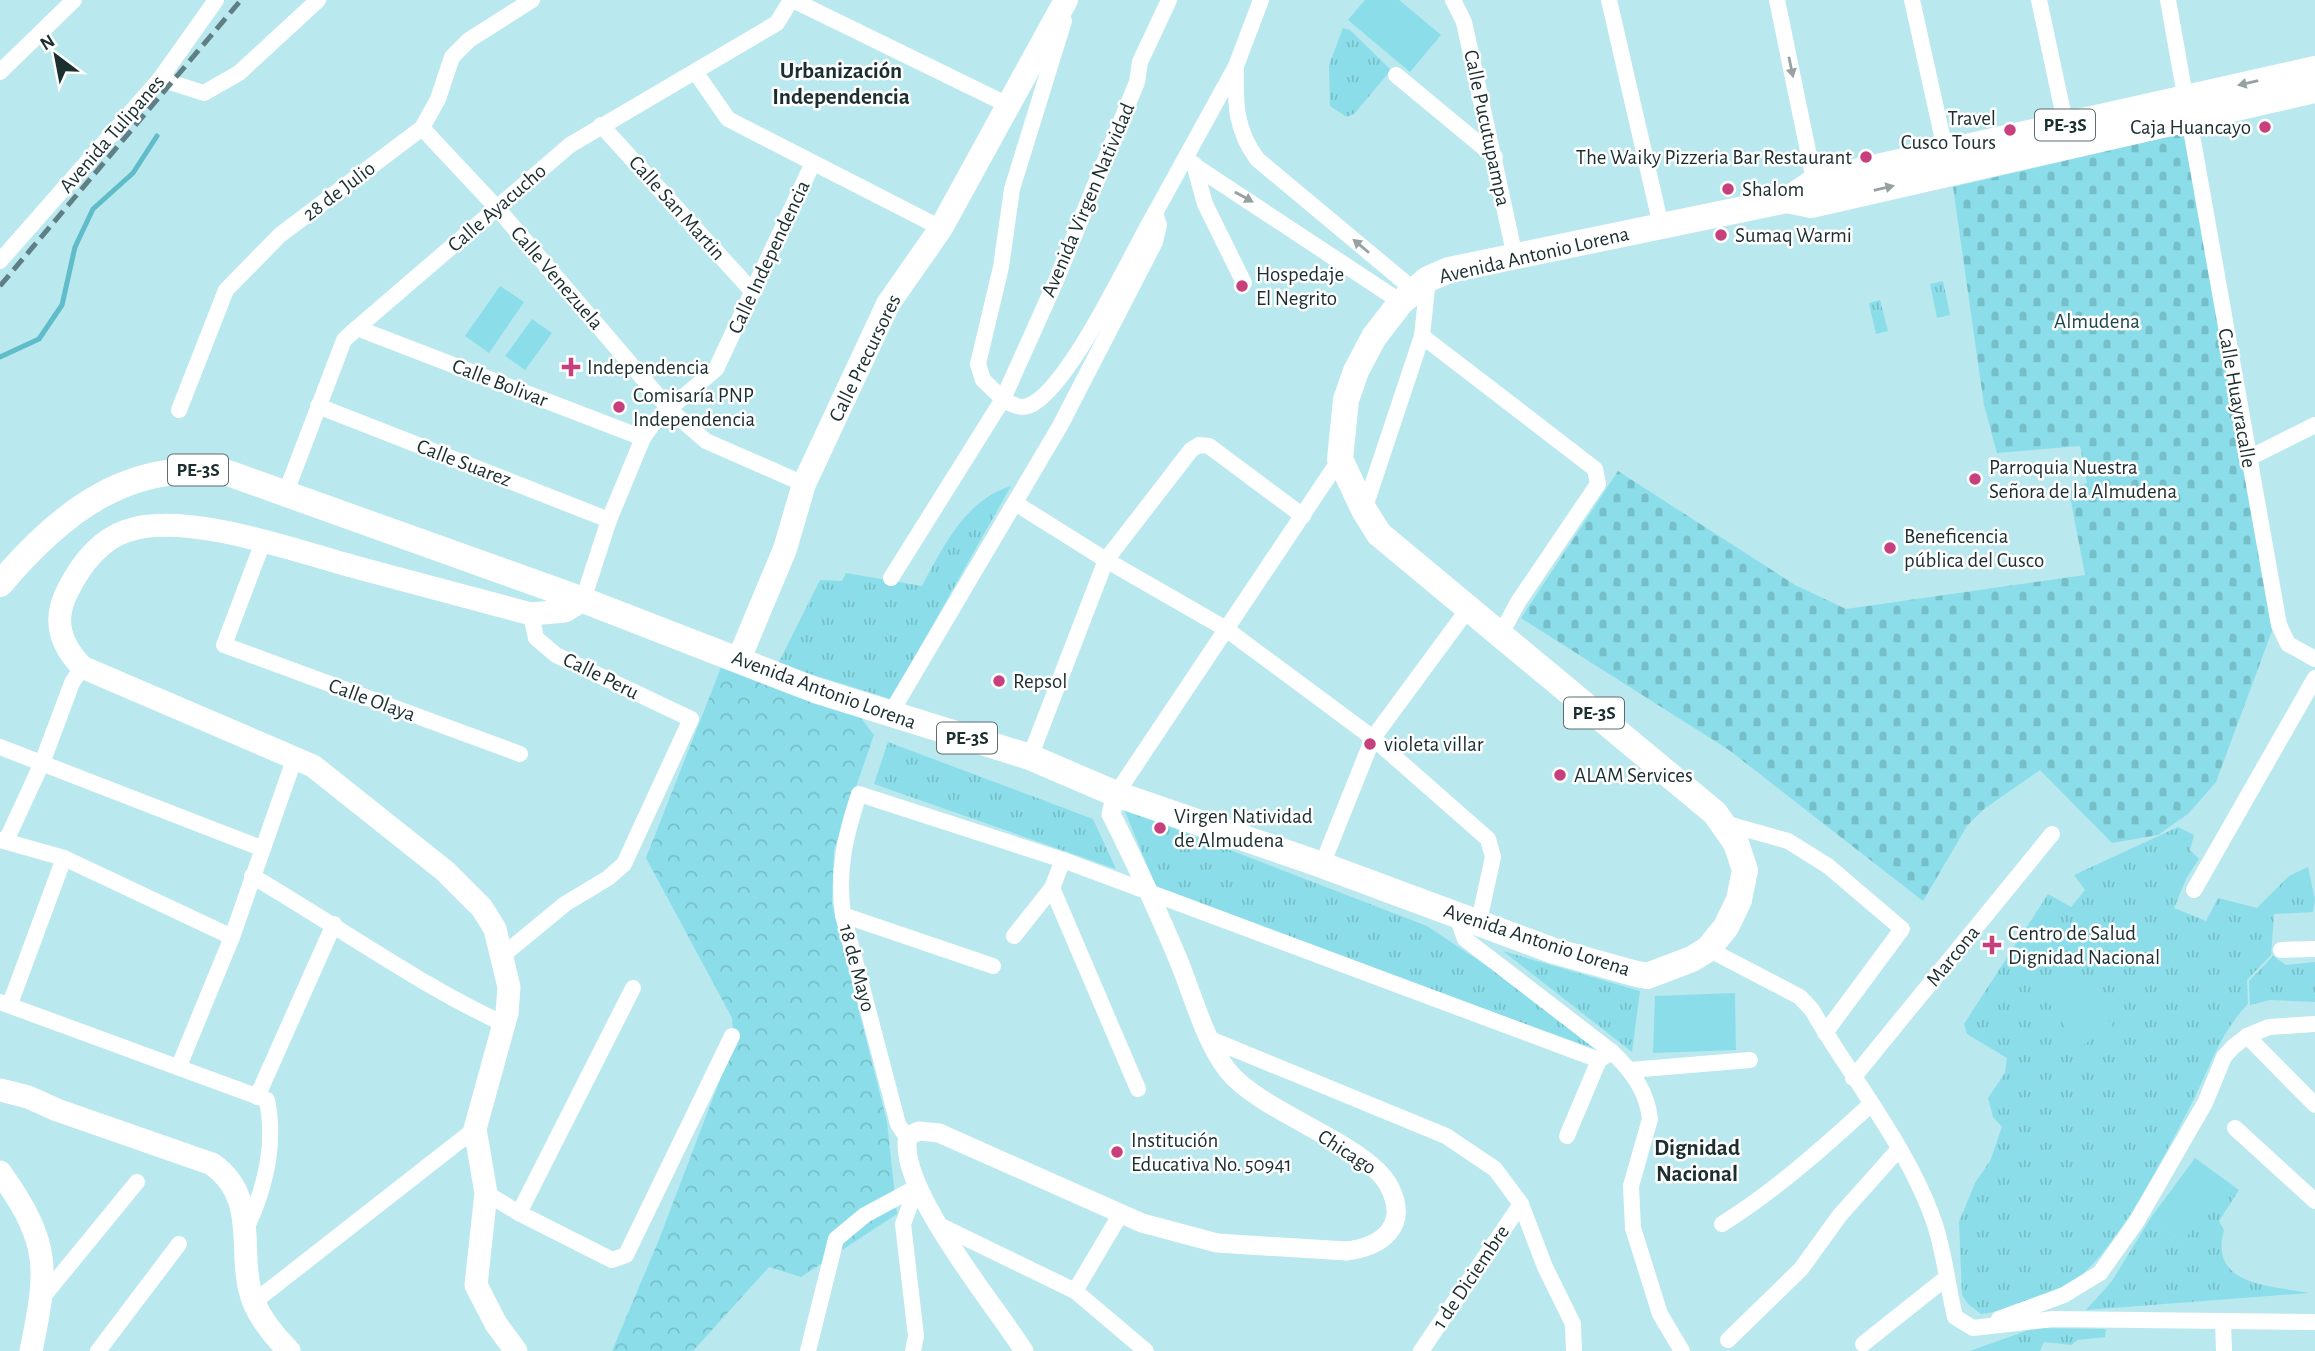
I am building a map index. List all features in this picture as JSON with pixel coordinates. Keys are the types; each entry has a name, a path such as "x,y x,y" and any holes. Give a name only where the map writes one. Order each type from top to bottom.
{"highway":[{"name":"Avenida Antonio Lorena","path":"2189,108 2315,68"},
{"name":"Avenida Antonio Lorena","path":"1414,290 1449,270 1787,200 2189,108 2315,90"},
{"path":"1340,459 1346,400 1356,371 1374,337 1414,290"},
{"name":"Avenida Antonio Lorena","path":"583,600 815,690 889,716 1030,757 1116,794 1322,865 1555,951 1647,976 1669,971 1708,949 1726,927 1739,900 1745,870 1736,843 1715,813 1379,534 1364,510 1340,459"},
{"name":"PE-3S","path":"0,584 50,530 71,513 116,486 180,471 206,470 250,479 422,544 583,600"}],"main road":[{"name":"Calle Precursores","path":"739,659 785,549 804,484 887,304 941,228 1067,0"},
{"path":"516,1351 496,1324 476,1285 486,1193 475,1129 504,1024 509,987 495,929 467,889 313,766 82,667 68,652 61,637 58,618 65,594 79,570 97,549 112,538 144,526 194,527 263,542 531,614 565,611 583,600"},
{"path":"0,1090 212,1164 228,1175 246,1228 254,1302 266,1324 287,1350"},
{"path":"0,1172 32,1221 44,1272 32,1351"}],"street":[{"name":"Avenida Tulipanes","path":"0,261 160,79 216,0"},
{"path":"160,79 204,93 239,73 318,0"},
{"name":"28 de Julio","path":"179,410 226,289 280,235 422,128 438,99 452,57 469,40 532,0"},
{"path":"792,0 1008,105"},
{"name":"Calle Ayacucho","path":"286,492 344,341 356,328 570,145 777,23 792,0"},
{"path":"1067,0 1012,189 1001,267 978,364 984,380 1003,399 1019,407 1029,406 1053,386 1078,354 1155,213 1190,162 1236,66 1261,0"},
{"name":"Avenida Virgen Natividad","path":"891,578 1003,399 1055,283 1137,82 1140,62 1169,0"},
{"name":"Calle Pucutupampa","path":"1453,0 1464,22 1515,257"},
{"path":"1609,0 1661,226"},
{"path":"1777,0 1816,192"},
{"path":"1912,0 1947,162"},
{"path":"2039,0 2068,135"},
{"name":"Calle Huayracalle","path":"2168,0 2189,108 2247,459 2279,625 2288,644 2315,659"},
{"path":"0,72 69,2"},
{"path":"1236,66 1238,117 1243,139 1257,159 1414,290 1422,335 1364,510"},
{"path":"696,73 727,119 941,228"},
{"path":"1396,75 1495,157"},
{"name":"Calle San Martin","path":"601,125 753,292"},
{"name":"Calle Venezuela","path":"422,128 497,208 670,410 706,441 804,484"},
{"path":"1190,162 1205,204 1244,283"},
{"path":"1190,162 1414,290"},
{"name":"Calle Independencia","path":"583,600 609,520 643,438 654,421 716,369 813,163"},
{"path":"889,716 1060,426 1155,242 1159,225 1155,213"},
{"name":"Calle Bolivar","path":"356,328 643,438"},
{"path":"1422,335 1595,469 1598,475 1598,484 1518,602 1500,636"},
{"name":"Calle Suarez","path":"318,406 609,520"},
{"path":"2247,459 2315,425"},
{"path":"1030,757 1106,561 1191,450 1199,445 1209,446 1303,516"},
{"path":"1116,794 1340,459"},
{"path":"1015,503 1106,561 1226,629 1373,738 1488,839 1493,857 1467,918 1465,939 1606,1056 1630,1070 1647,1100 1650,1119 1631,1186 1633,1228 1660,1314 1682,1351"},
{"name":"Calle Olaya","path":"263,542 225,645 520,754"},
{"path":"1322,865 1373,738 1468,609"},
{"name":"Calle Peru","path":"503,956 565,904 608,878 624,864 691,719 556,655 536,638 531,614"},
{"path":"82,667 72,683 42,763 3,840 64,858 232,937"},
{"path":"2194,890 2315,678"},
{"path":"0,747 261,848"},
{"path":"179,1066 232,937 295,757"},
{"name":"18 de Mayo","path":"907,1138 898,1124 843,915 840,890 842,846 859,794 1063,860"},
{"name":"Chicago","path":"907,1138 919,1131 939,1133 1120,1215 1217,1243 1346,1251 1366,1248 1381,1240 1393,1225 1397,1208 1383,1175 1250,1092 1229,1073 1210,1039 1151,894 1111,814 1116,794"},
{"path":"1722,823 1788,841 1828,866 1902,929 1825,1033"},
{"name":"Marcona","path":"1853,1078 2052,834"},
{"path":"64,858 5,1003 267,1100 271,1126 262,1195 246,1228"},
{"path":"1014,936 1052,888 1063,860 1151,894 1606,1056"},
{"path":"252,876 334,924 448,998 504,1024"},
{"path":"1052,888 1138,1089"},
{"path":"843,915 993,966"},
{"path":"257,1097 334,924"},
{"path":"1708,949 1800,997 1812,1010 1898,1150 1936,1228 1955,1317 1973,1328 2053,1319 2315,1322"},
{"path":"2281,950 2315,949"},
{"path":"519,1213 633,988"},
{"path":"1987,1327 1999,1319 2064,1295 2100,1273 2137,1221 2199,1114 2224,1057 2247,1036 2269,1027 2315,1024"},
{"path":"486,1193 519,1213 612,1259 626,1255 732,1036"},
{"path":"2247,1036 2315,1105"},
{"path":"1210,1039 1446,1136 1495,1169 1521,1204 1545,1267 1573,1324 1574,1351"},
{"path":"1567,1136 1606,1056"},
{"path":"1630,1070 1750,1060"},
{"path":"1722,1224 1762,1198 1816,1155 1870,1105"},
{"path":"2235,1128 2315,1201"},
{"path":"254,1302 475,1129"},
{"path":"907,1138 906,1152 917,1187 962,1262 1024,1351"},
{"path":"1728,1340 1801,1269 1840,1215 1898,1150"},
{"path":"42,1298 137,1182"},
{"path":"808,1351 836,1240 865,1215 917,1187"},
{"path":"913,1351 916,1336 903,1224 917,1187"},
{"name":"1 de Diciembre","path":"1421,1351 1521,1204"},
{"path":"1075,1291 1120,1215"},
{"path":"941,1226 1075,1291 1146,1351"},
{"path":"98,1351 179,1244"},
{"path":"1863,1344 1946,1278"},
{"path":"2223,1321 2224,1351"}],"green space":[{"path":"1365,0 1399,0 1441,35 1410,72 1348,20"},
{"path":"1343,28 1350,30 1391,70 1355,113 1347,117 1330,106 1329,65"},
{"name":"Almudena","path":"2192,131 2275,623 2216,782 2188,814 2158,835 2112,843 2040,770 1984,809 1967,826 1923,901 1729,750 1521,618 1618,471 1795,585 1846,609 2085,575 2069,491 2087,483 2080,446 1997,453 1984,405 1953,187"},
{"path":"1943,281 1950,315 1937,318 1930,284"},
{"path":"500,286 524,302 489,353 465,336"},
{"path":"1880,300 1888,331 1876,334 1869,303"},
{"path":"532,319 552,333 525,370 505,356"},
{"path":"1011,486 891,699 778,664 820,580 842,581 846,573 922,586 947,541 968,514 981,502"},
{"path":"722,665 861,718 874,735 834,850 832,904 887,1122 897,1214 801,1277 769,1267 693,1351 612,1351 658,1242 734,1043 732,1018 646,858"},
{"path":"888,742 1093,819 1116,869 874,784"},
{"path":"1124,809 1427,926 1544,1004 1598,1050 1158,892"},
{"path":"2178,827 2194,835 2190,850 2199,859 2186,879 2174,908 2206,921 2218,898 2257,908 2289,876 2308,867 2315,900 2313,912 2274,914 2271,955 2247,980 2248,1004 2223,1038 2171,1143 2111,1242 2073,1281 2045,1294 1981,1314 1968,1304 1962,1295 1959,1222 1975,1183 1990,1161 2002,1127 1993,1117 1988,1098 2005,1073 2007,1058 1967,1034 1964,1024 2048,894 2071,907 2085,890 2074,875"},
{"path":"1503,951 1640,991 1632,1052"},
{"path":"2273,956 2286,965 2315,962 2315,1002 2270,1000 2250,1005 2249,981"},
{"path":"2078,972 2113,1027 2078,1048 2043,993"},
{"path":"1735,993 1736,1050 1653,1053 1655,996"},
{"path":"2195,1158 2239,1190 2219,1221 2224,1230 2222,1248 2225,1262 2246,1280 2309,1293 2086,1310 2112,1281 2150,1219 2182,1242"},
{"path":"2195,1158 2223,1179 2183,1243 2150,1219"},
{"path":"2034,1328 2106,1329 2105,1337 2078,1340 2071,1345 2044,1342 2040,1351 1970,1351"}],"waterway":[{"path":"0,357 39,339 62,305 75,247 93,209 133,173 157,136"}],"railway":[{"path":"0,286 241,0"}],"place":[{"name":"Caja Huancayo","path":"2265,127"},
{"name":"Travel Cusco Tours","path":"2010,130"},
{"name":"The Waiky Pizzeria Bar Restaurant","path":"1866,157"},
{"name":"Shalom","path":"1728,189"},
{"name":"Sumaq Warmi","path":"1721,235"},
{"name":"Hospedaje El Negrito","path":"1242,286"},
{"name":"Independencia","path":"571,367"},
{"name":"Comisaría PNP Independencia","path":"619,407"},
{"name":"Parroquia Nuestra Señora de la Almudena","path":"1975,479"},
{"name":"Beneficencia pública del Cusco","path":"1890,548"},
{"name":"Repsol","path":"999,681"},
{"name":"violeta villar","path":"1370,744"},
{"name":"ALAM Services","path":"1560,775"},
{"name":"Virgen Natividad de Almudena","path":"1160,828"},
{"name":"Centro de Salud Dignidad Nacional","path":"1992,945"},
{"name":"Institución Educativa No. 50941","path":"1117,1152"}],"district":[{"name":"Urbanización Independencia","path":"841,84"},
{"name":"Dignidad Nacional","path":"1697,1161"}]}
